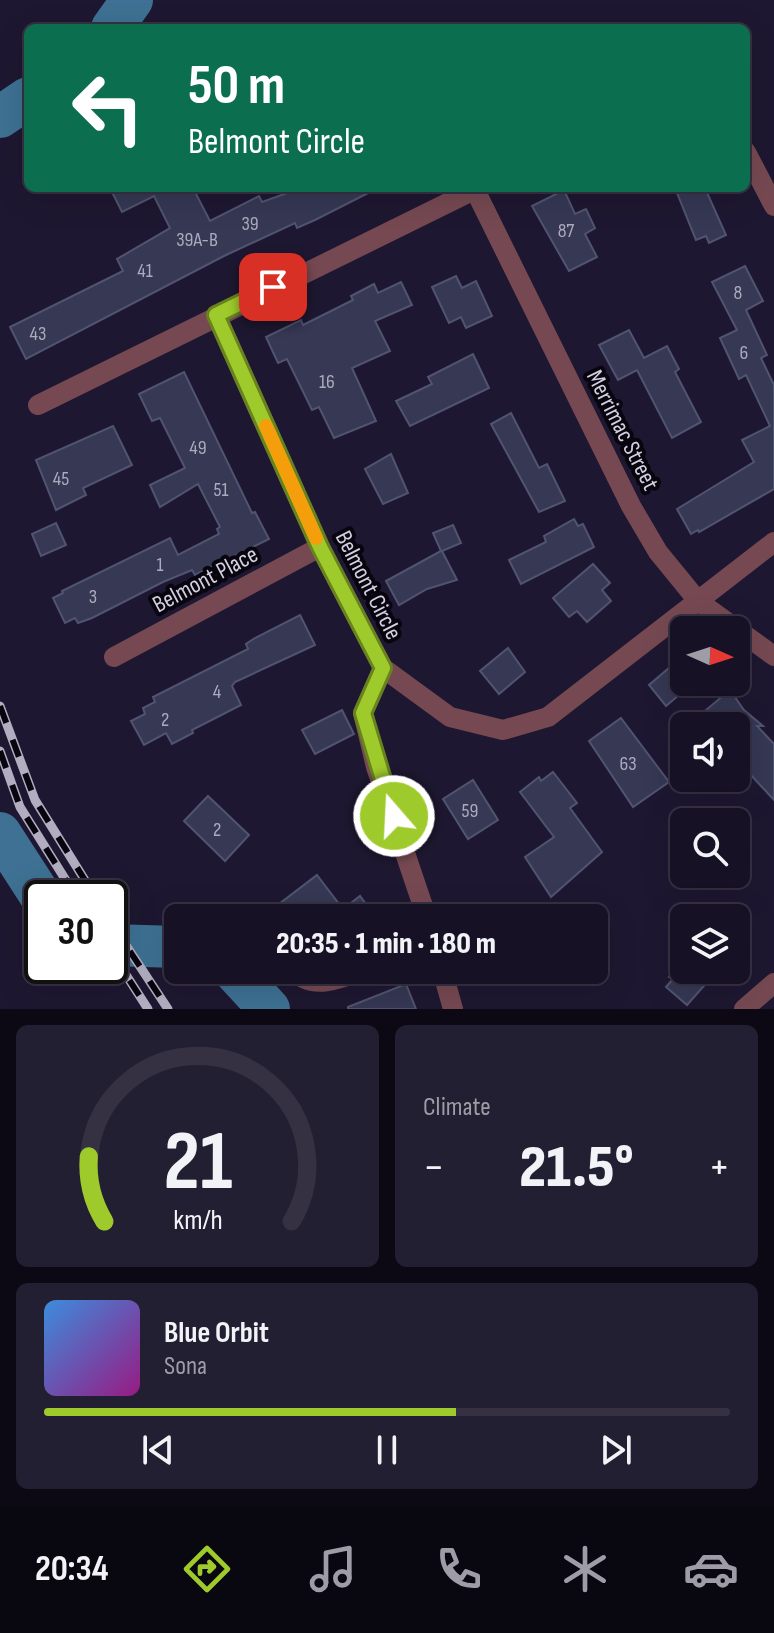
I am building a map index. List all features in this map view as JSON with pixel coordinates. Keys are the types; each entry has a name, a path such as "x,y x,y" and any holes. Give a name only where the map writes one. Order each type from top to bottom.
{"street":[{"path":"750,160 774,206"},
{"path":"38,405 470,192"},
{"name":"Merrimac Street","path":"477,192 631,506 658,552 698,601 774,656"},
{"name":"Belmont Circle","path":"216,315 320,547 383,668 450,717 503,730 548,717 774,542"},
{"name":"Belmont Place","path":"114,657 320,547"},
{"path":"383,668 363,713 376,767 422,904"},
{"path":"744,1009 774,983"},
{"path":"446,984 453,1009"}],"building":[{"path":"112,192 195,192 210,221 259,196 262,202 290,192 370,192 297,228 295,223 224,256 26,359 10,327 123,271 117,259 170,228 154,196 122,212"},
{"path":"565,192 575,214 586,209 595,228 585,234 597,257 569,271 532,206"},
{"path":"677,192 707,192 726,235 709,243 706,236 696,240"},
{"path":"745,266 763,301 746,310 767,355 761,358 774,385 774,489 691,534 677,509 754,462 742,440 770,426 746,375 739,379 720,338 737,330 712,282"},
{"path":"456,276 462,288 476,281 492,316 466,328 461,317 449,323 432,287"},
{"path":"401,282 412,305 375,321 390,351 352,368 376,421 334,438 319,407 312,410 287,359 278,363 266,337 301,320 303,325 353,300 351,296 374,284 378,293"},
{"path":"629,330 644,358 667,346 679,369 675,372 701,422 672,438 637,370 618,380 599,345"},
{"path":"473,354 489,388 410,426 396,401 432,384 428,377"},
{"path":"184,372 252,513 255,512 269,539 195,575 192,570 163,582 92,618 78,623 75,618 65,623 53,598 62,591 170,538 178,555 219,534 217,529 220,527 198,484 160,507 150,485 185,468 160,418 152,421 139,394"},
{"path":"511,413 539,468 547,464 565,501 539,512 491,424"},
{"path":"113,426 132,465 83,488 86,495 56,510 36,460"},
{"path":"391,454 408,493 383,504 365,469"},
{"path":"574,519 578,526 583,524 594,547 521,584 509,560 546,542 544,536"},
{"path":"56,523 66,545 41,556 32,534"},
{"path":"453,525 461,543 442,551 457,580 427,589 399,605 386,581 441,551 433,533"},
{"path":"593,564 610,583 602,590 611,601 587,622 577,611 569,617 553,598"},
{"path":"300,615 315,645 235,682 232,686 241,705 172,744 166,733 144,745 131,721 145,714 143,708 155,702 153,697 248,649 246,644 255,638"},
{"path":"508,648 525,672 499,694 480,671"},
{"path":"670,667 670,696 678,696 666,706 649,685"},
{"path":"723,696 734,696 746,712 704,712"},
{"path":"342,710 354,734 315,754 302,730"},
{"path":"750,715 763,726 757,726 774,744 774,800 750,774"},
{"path":"621,718 669,782 633,807 589,741"},
{"path":"553,772 577,803 570,808 602,852 551,897 525,857 554,837 520,792 539,777 541,781"},
{"path":"473,780 498,820 468,839 443,799"},
{"path":"208,796 249,835 225,861 184,821"},
{"path":"317,875 339,904 279,904"},
{"path":"360,896 366,904 350,904"},
{"path":"670,982 706,984 687,1005 666,987"},
{"path":"406,984 416,1009 348,1009"}],"waterway":[{"path":"115,24 132,0"},
{"path":"0,117 24,101"},
{"path":"0,833 30,880"},
{"path":"128,946 164,947"},
{"path":"246,984 269,1009"}],"railway":[{"path":"0,706 35,800 85,880"},
{"path":"0,751 20,807 66,880"},
{"path":"128,948 168,1009"},
{"path":"128,978 148,1009"}],"slow traffic":[{"path":"266,426 316,538"}],"route":[{"path":"273,287 216,315 320,547 383,668 363,713 376,767 394,816"}]}
